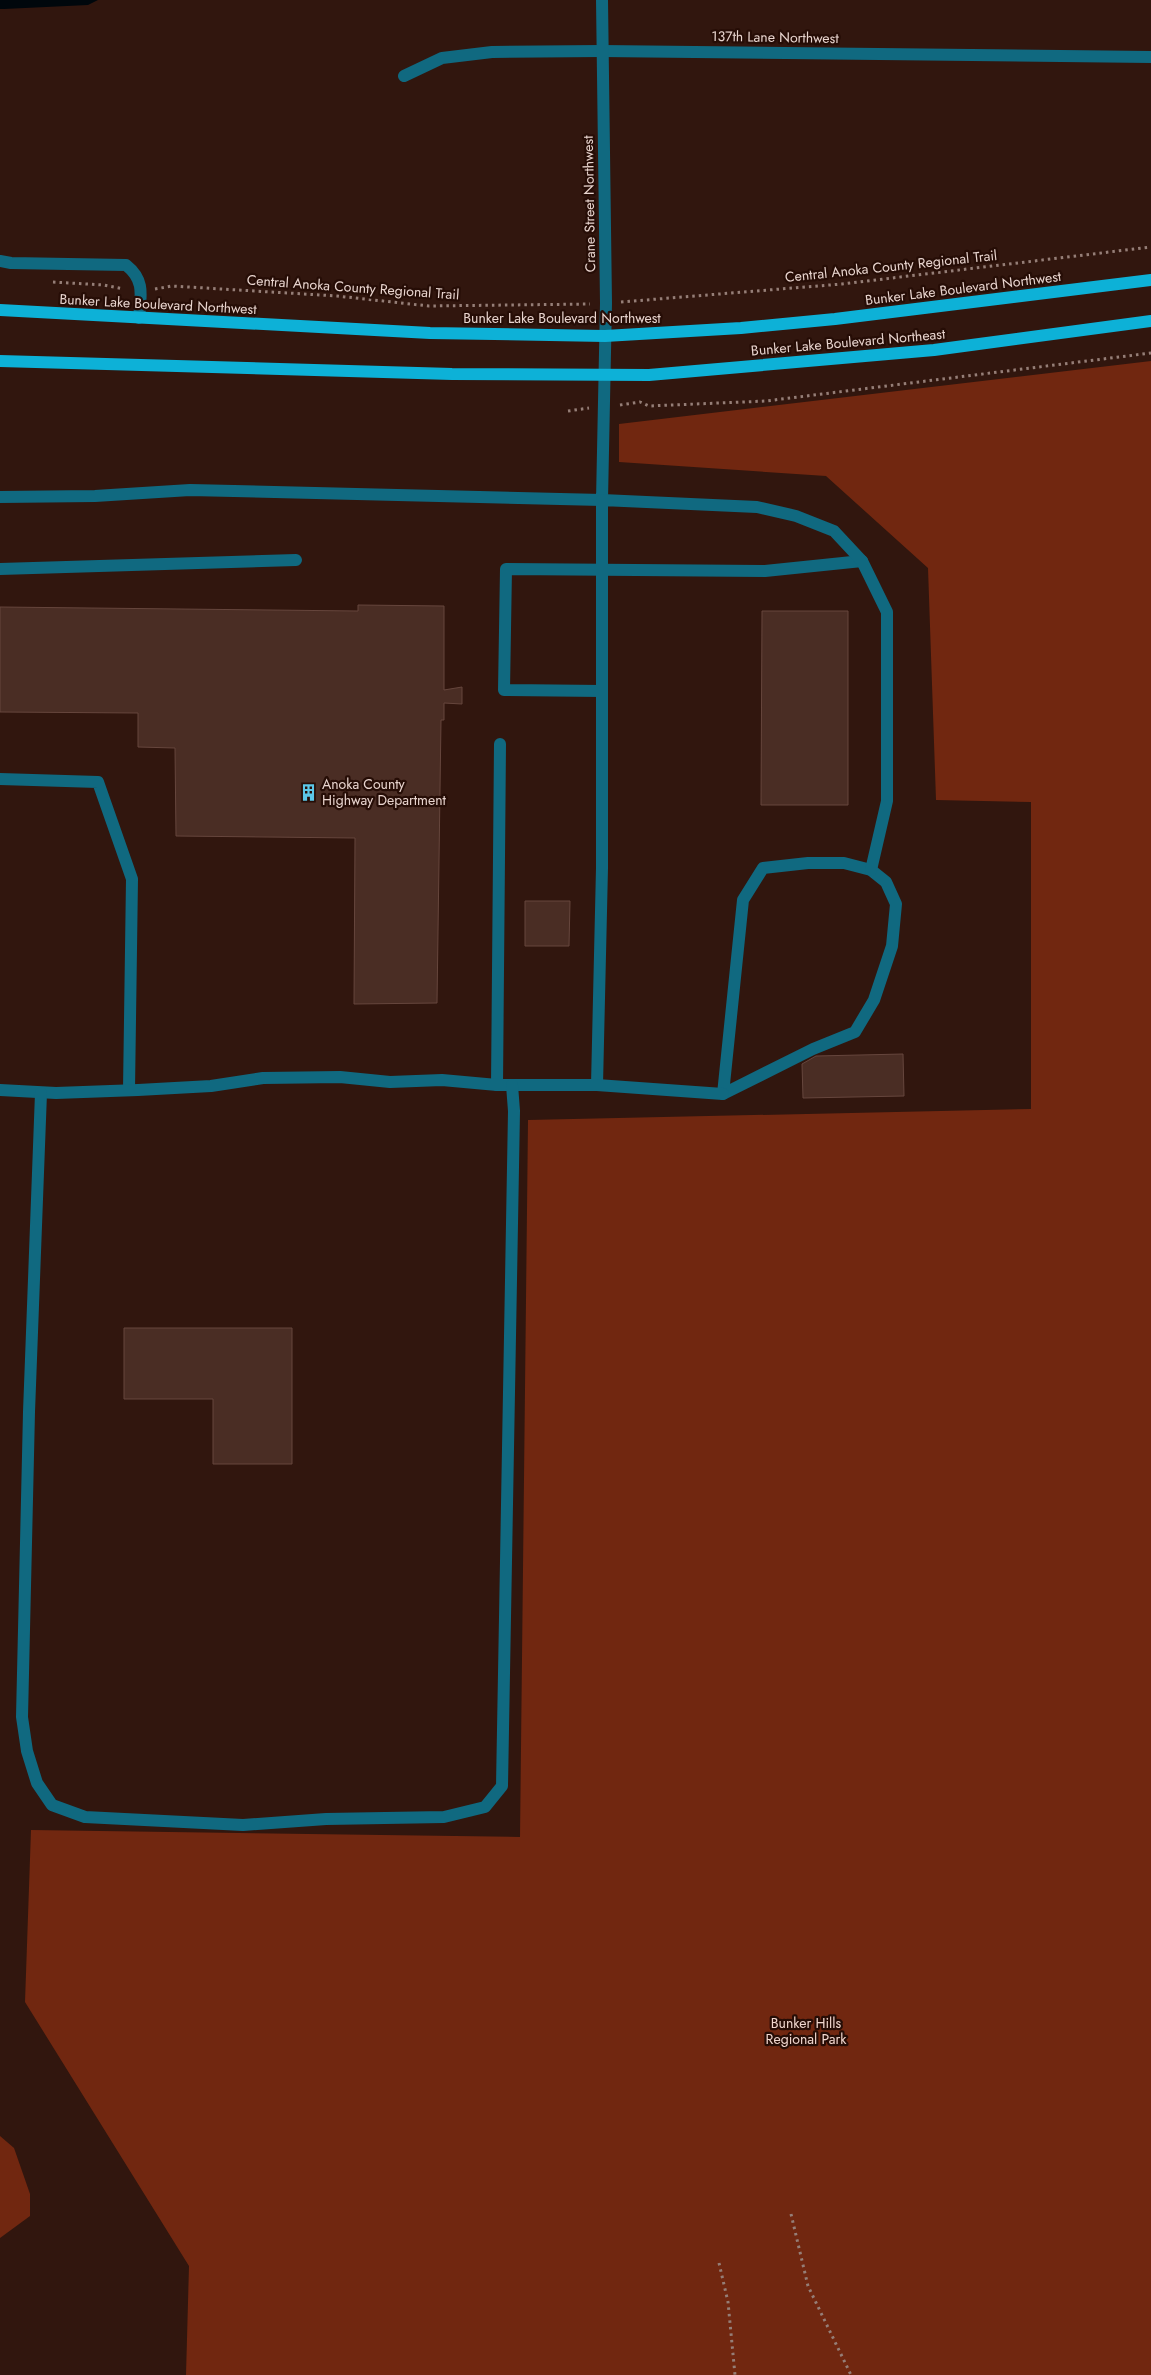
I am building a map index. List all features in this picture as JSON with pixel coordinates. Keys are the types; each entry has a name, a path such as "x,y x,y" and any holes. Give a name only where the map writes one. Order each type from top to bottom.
{"main road":[{"name":"Bunker Lake Boulevard Northwest","path":"0,310 430,333 605,336 741,328 835,319 1151,280"},
{"name":"Bunker Lake Boulevard Northeast","path":"0,361 452,374 648,375 925,351 1151,321"}],"street":[{"name":"Crane Street Northwest","path":"597,1085 602,868 602,500 605,336 602,0"},
{"name":"137th Lane Northwest","path":"404,76 442,58 492,52 602,51 1151,57"},
{"path":"0,261 10,263 126,265 136,273 141,289 139,318"},
{"path":"0,497 95,496 190,490 602,500 757,507 796,516 834,531 862,561 887,612 887,801 871,870"},
{"path":"0,569 296,560"},
{"path":"602,691 504,690 506,569 765,571 862,561"},
{"path":"497,1085 500,744"},
{"path":"0,779 98,782 132,879 129,1090"},
{"path":"0,1090 41,1092 129,1090 211,1086 263,1078 340,1077 390,1082 442,1080 497,1085 597,1085 723,1094 813,1049 855,1032 874,1000 892,946 896,904 886,882 871,870 844,862 808,862 763,868 743,900 723,1094"},
{"path":"41,1092 28,1412 22,1717 27,1751 37,1783 52,1805 85,1817 243,1825 326,1819 444,1817 484,1807 502,1786 514,1111 512,1085"}],"path":[{"name":"Central Anoka County Regional Trail","path":"632,302 842,284 1151,247"},
{"path":"47,282 104,285 126,289"},
{"name":"Central Anoka County Regional Trail","path":"158,289 172,286 337,296 429,306 578,305"},
{"path":"640,402 649,406 766,401 1151,353"},
{"path":"791,2214 808,2286 851,2375"},
{"path":"720,2263 728,2302 735,2375"}],"green space":[{"name":"Bunker Hills Regional Park","path":"1151,361 1151,2375 186,2375 189,2266 25,2002 31,1830 520,1837 528,1120 1031,1109 1031,802 936,800 928,568 826,476 619,462 619,424"},
{"path":"0,2136 14,2148 30,2194 30,2216 0,2238"}],"shaded area":[{"path":"0,0 98,0 88,5 0,9"}],"building":[{"name":"Anoka County Highway Department","path":"358,605 444,606 444,690 462,687 462,704 444,703 444,720 441,720 437,1003 354,1004 355,838 176,836 175,748 138,747 138,713 0,712 0,607 358,611"},
{"path":"762,611 848,611 848,805 761,805"},
{"path":"525,901 570,901 569,946 525,946"},
{"path":"903,1054 904,1096 803,1098 802,1064 816,1056"},
{"path":"124,1328 292,1328 292,1464 213,1464 213,1399 124,1399"}],"place":[{"name":"Anoka County Highway Department","path":"308,792"}]}
